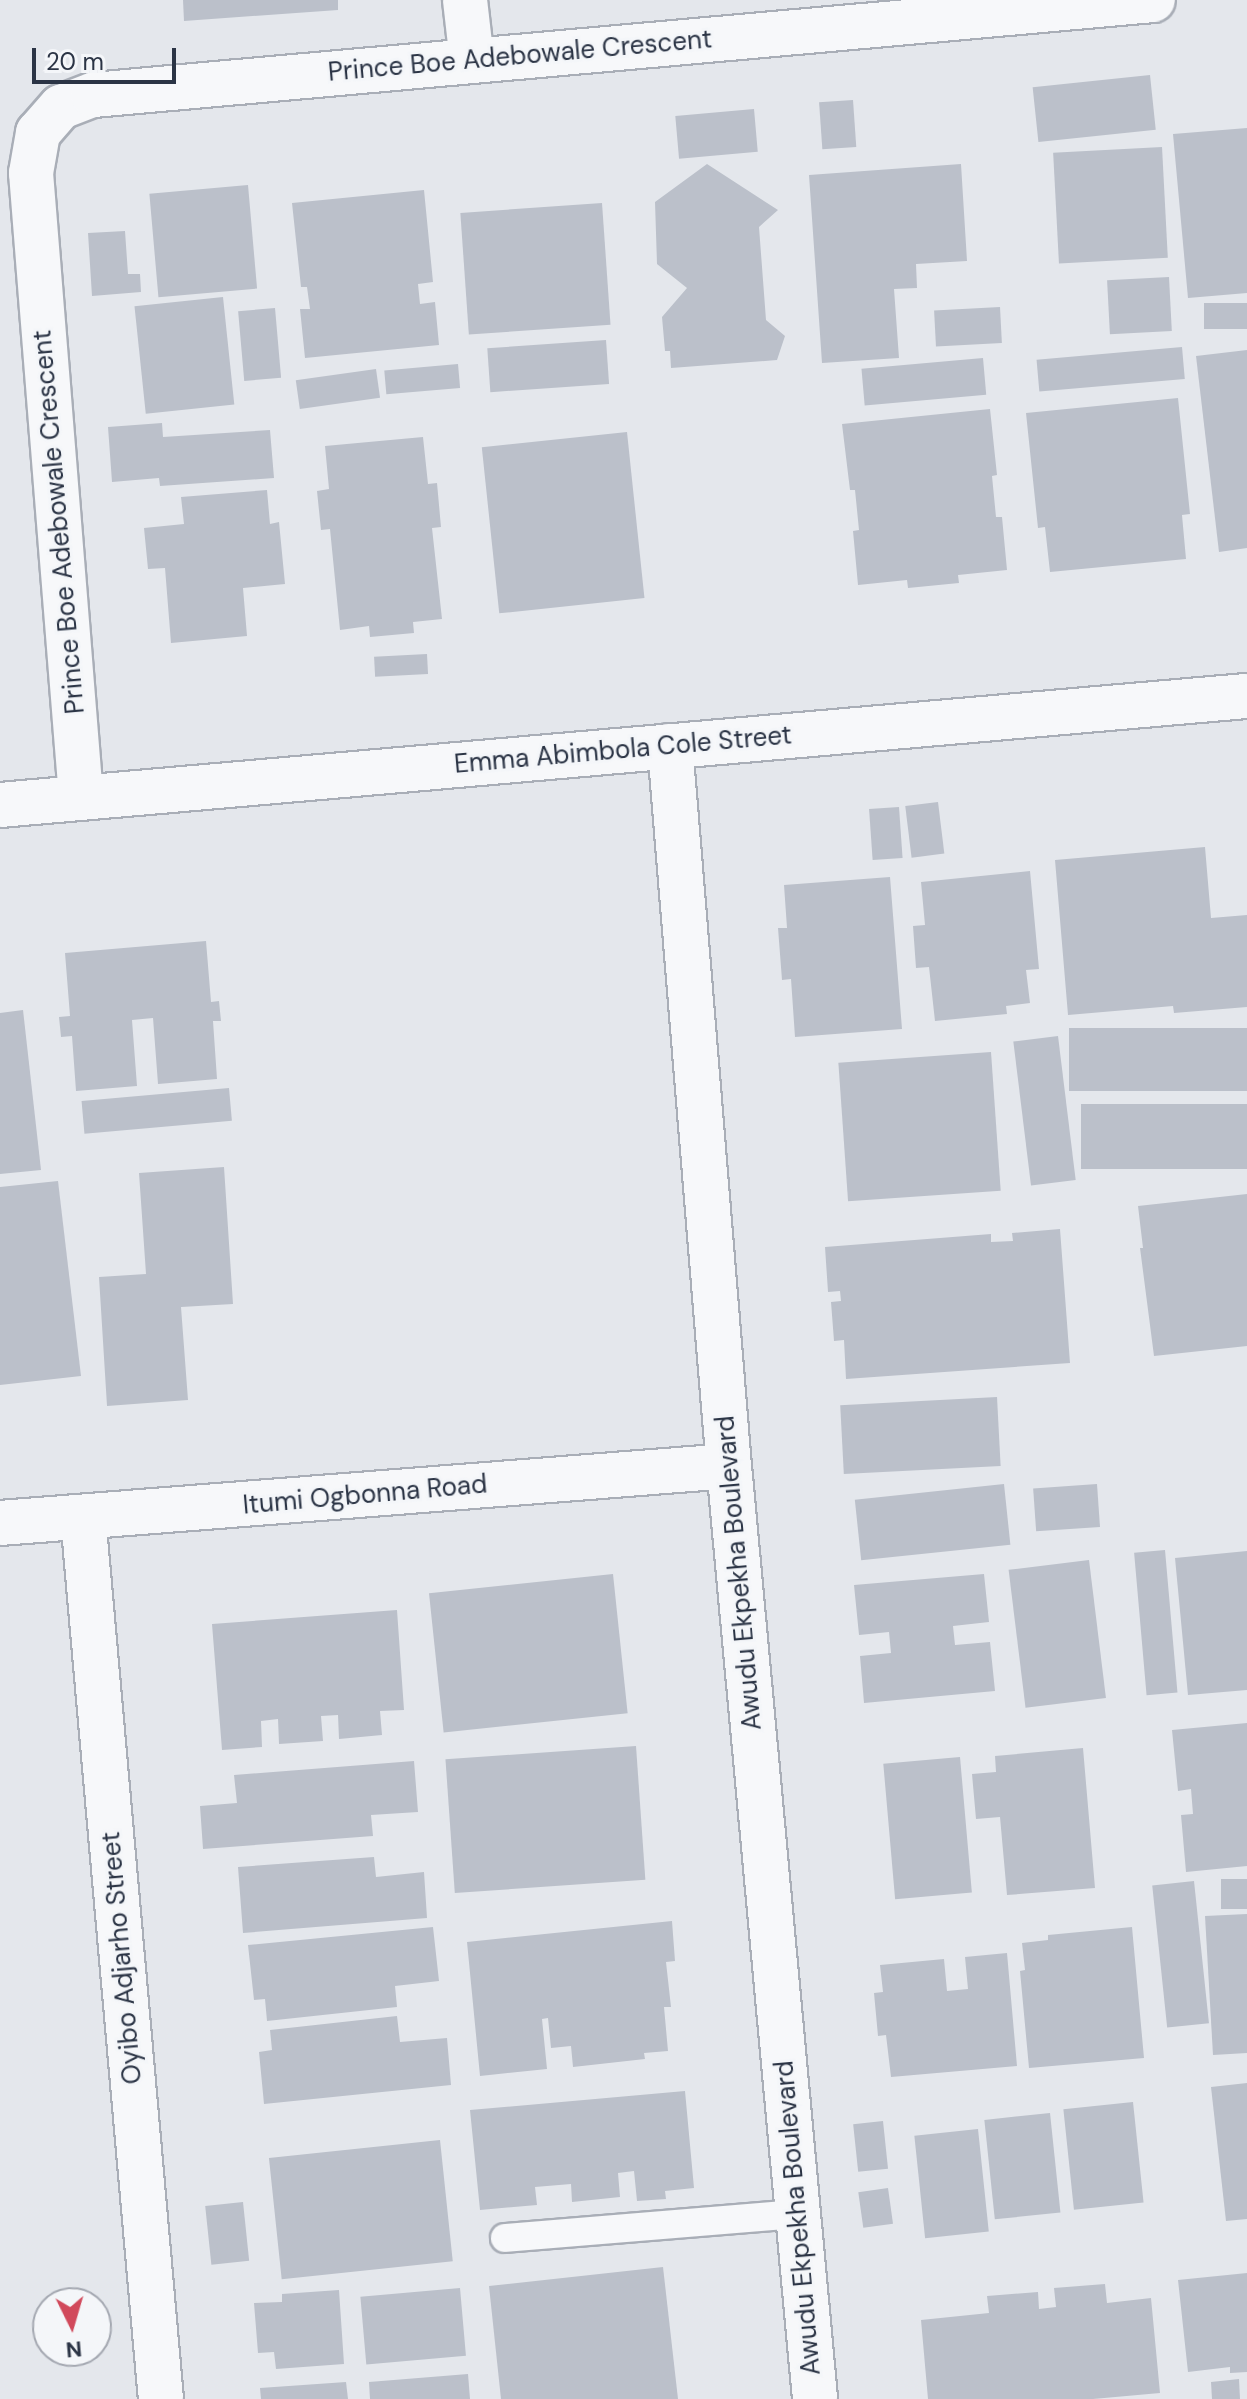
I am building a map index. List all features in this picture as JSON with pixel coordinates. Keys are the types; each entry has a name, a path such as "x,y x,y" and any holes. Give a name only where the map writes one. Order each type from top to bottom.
{"street":[{"path":"465,0 472,61"},
{"name":"Prince Boe Adebowale Crescent","path":"81,797 31,173 38,133 61,107 93,95 1128,1"},
{"name":"Emma Abimbola Cole Street","path":"0,805 1247,696"},
{"name":"Awudu Ekpekha Boulevard","path":"670,746 729,1466 815,2399"},
{"name":"Itumi Ogbonna Road","path":"0,1523 729,1466"},
{"name":"Oyibo Adjarho Street","path":"83,1517 161,2399"}],"lane":[{"path":"505,2238 798,2214"}],"building":[{"path":"183,0 338,0 338,10 184,21"},
{"path":"1150,75 1156,130 1038,142 1033,87"},
{"path":"853,100 856,147 822,149 819,102"},
{"path":"754,109 758,152 679,159 675,116"},
{"path":"1247,128 1247,293 1188,298 1173,134"},
{"path":"1162,147 1168,258 1059,264 1053,153"},
{"path":"707,164 778,210 759,227 766,320 785,336 777,360 671,368 670,351 665,351 662,317 687,288 657,264 655,202"},
{"path":"961,164 967,261 916,264 917,288 894,289 899,358 822,363 809,175"},
{"path":"248,185 257,289 158,297 149,194"},
{"path":"424,190 433,282 418,284 420,304 435,302 439,345 305,358 300,309 310,309 307,287 301,287 292,203"},
{"path":"602,203 611,325 469,335 460,213"},
{"path":"125,231 128,274 140,274 141,292 92,296 88,233"},
{"path":"1169,277 1172,331 1110,334 1107,280"},
{"path":"223,297 234,404 146,414 134,306"},
{"path":"1204,303 1247,303 1247,329 1204,329"},
{"path":"1000,307 1002,343 936,346 934,310"},
{"path":"275,308 281,378 244,381 238,311"},
{"path":"606,340 609,384 490,392 487,348"},
{"path":"1182,347 1185,379 1039,392 1037,360"},
{"path":"1247,350 1247,548 1219,552 1196,356"},
{"path":"983,358 986,395 865,405 861,369"},
{"path":"458,364 460,388 386,394 384,370"},
{"path":"376,369 380,398 300,409 296,380"},
{"path":"1178,398 1190,514 1182,515 1186,559 1050,572 1045,527 1038,528 1026,413"},
{"path":"990,409 997,475 992,476 996,517 1002,517 1007,570 958,575 959,583 908,588 907,580 858,585 853,531 859,530 855,490 850,490 842,424"},
{"path":"162,423 163,437 270,430 274,478 160,486 159,478 112,482 108,427"},
{"path":"627,432 644,598 499,613 482,447"},
{"path":"423,437 428,484 437,483 441,527 432,528 442,619 413,622 414,633 370,637 369,626 340,630 330,529 321,530 317,491 329,489 325,446"},
{"path":"267,490 270,524 279,522 285,584 243,588 247,636 171,643 165,568 148,569 144,528 184,524 181,497"},
{"path":"427,654 428,674 375,677 374,657"},
{"path":"938,802 944,854 912,858 905,806"},
{"path":"899,807 903,858 873,860 869,809"},
{"path":"1205,847 1211,918 1247,915 1247,1007 1174,1013 1173,1006 1068,1015 1055,860"},
{"path":"1030,871 1039,969 1026,970 1030,1003 1006,1006 1007,1014 935,1021 929,967 916,968 913,926 925,925 921,882"},
{"path":"890,877 902,1029 795,1037 791,979 782,980 778,928 787,928 784,885"},
{"path":"206,941 211,1002 219,1001 221,1021 213,1021 217,1079 158,1084 153,1018 132,1020 137,1086 76,1091 72,1036 61,1037 59,1017 70,1016 65,953"},
{"path":"23,1010 41,1170 0,1174 0,1013"},
{"path":"1069,1028 1247,1028 1247,1091 1069,1091"},
{"path":"1058,1036 1076,1180 1031,1185 1013,1041"},
{"path":"991,1052 1001,1191 848,1201 838,1063"},
{"path":"229,1088 232,1121 84,1134 82,1101"},
{"path":"1081,1104 1247,1104 1247,1169 1081,1169"},
{"path":"224,1167 233,1304 181,1307 188,1400 107,1406 99,1277 146,1274 139,1173"},
{"path":"58,1181 81,1376 0,1385 0,1187"},
{"path":"1247,1194 1247,1346 1154,1356 1140,1248 1143,1248 1138,1206"},
{"path":"1060,1229 1070,1363 846,1379 844,1340 834,1341 831,1302 841,1301 840,1291 828,1292 825,1247 991,1234 991,1242 1013,1241 1012,1233"},
{"path":"997,1397 1001,1466 844,1474 840,1405"},
{"path":"1004,1484 1010,1545 861,1560 855,1500"},
{"path":"1097,1484 1100,1527 1036,1531 1033,1488"},
{"path":"1165,1550 1177,1692 1147,1695 1134,1553"},
{"path":"1247,1551 1247,1690 1188,1695 1175,1558"},
{"path":"1089,1560 1106,1698 1026,1708 1009,1570"},
{"path":"613,1574 628,1713 444,1733 429,1593"},
{"path":"984,1574 989,1622 953,1626 955,1645 990,1642 995,1691 864,1703 860,1656 891,1653 889,1632 859,1635 854,1585"},
{"path":"397,1610 404,1710 380,1711 382,1735 339,1739 338,1715 321,1716 323,1741 279,1744 278,1719 261,1721 262,1747 222,1750 212,1624"},
{"path":"1247,1723 1247,1866 1186,1872 1181,1815 1193,1814 1191,1789 1178,1791 1172,1730"},
{"path":"636,1746 645,1880 455,1893 445,1759"},
{"path":"1083,1748 1095,1888 1007,1895 1000,1817 976,1819 972,1774 996,1772 995,1756"},
{"path":"960,1757 972,1892 895,1899 883,1764"},
{"path":"414,1761 418,1812 371,1815 373,1836 203,1849 200,1806 237,1803 234,1775"},
{"path":"374,1857 376,1877 424,1872 427,1918 243,1933 238,1867"},
{"path":"1221,1879 1247,1879 1247,1909 1221,1909"},
{"path":"1194,1881 1209,2023 1167,2028 1152,1885"},
{"path":"1247,1914 1247,2053 1213,2055 1205,1916"},
{"path":"672,1921 675,1961 666,1962 671,2007 664,2007 668,2051 644,2053 645,2059 573,2067 571,2046 551,2048 548,2018 542,2019 547,2069 480,2076 467,1942"},
{"path":"433,1927 439,1981 395,1986 397,2007 267,2021 265,1999 254,2000 248,1945"},
{"path":"1132,1927 1144,2058 1029,2068 1020,1971 1025,1970 1022,1943 1048,1940 1048,1935"},
{"path":"1007,1953 1017,2066 891,2077 886,2035 878,2036 874,1993 883,1992 880,1965 944,1959 947,1991 968,1989 965,1957"},
{"path":"397,2016 400,2042 447,2038 451,2085 264,2104 259,2052 272,2050 270,2030"},
{"path":"1247,2083 1247,2219 1226,2221 1211,2087"},
{"path":"685,2091 694,2188 665,2191 666,2199 637,2201 634,2171 618,2173 620,2197 572,2202 571,2184 535,2187 537,2205 480,2210 470,2110"},
{"path":"1133,2102 1144,2202 1074,2210 1063,2109"},
{"path":"1050,2113 1060,2212 995,2219 984,2120"},
{"path":"883,2121 888,2169 858,2172 853,2124"},
{"path":"978,2129 989,2231 925,2238 914,2136"},
{"path":"440,2140 453,2261 282,2279 269,2158"},
{"path":"888,2188 893,2224 863,2228 858,2192"},
{"path":"243,2202 249,2261 211,2265 205,2206"},
{"path":"663,2267 678,2399 501,2399 489,2286"},
{"path":"1247,2273 1247,2372 1230,2373 1230,2367 1188,2372 1178,2280"},
{"path":"1105,2284 1107,2303 1151,2298 1160,2393 1093,2399 928,2399 921,2320 989,2313 987,2296 1038,2292 1039,2309 1056,2307 1054,2288"},
{"path":"460,2288 466,2356 366,2364 360,2297"},
{"path":"339,2290 344,2364 276,2369 274,2352 258,2353 254,2303 282,2302 282,2294"},
{"path":"468,2374 470,2399 370,2399 369,2382"},
{"path":"1239,2379 1240,2399 1212,2399 1211,2382"},
{"path":"346,2382 348,2399 261,2399 260,2388"}]}
